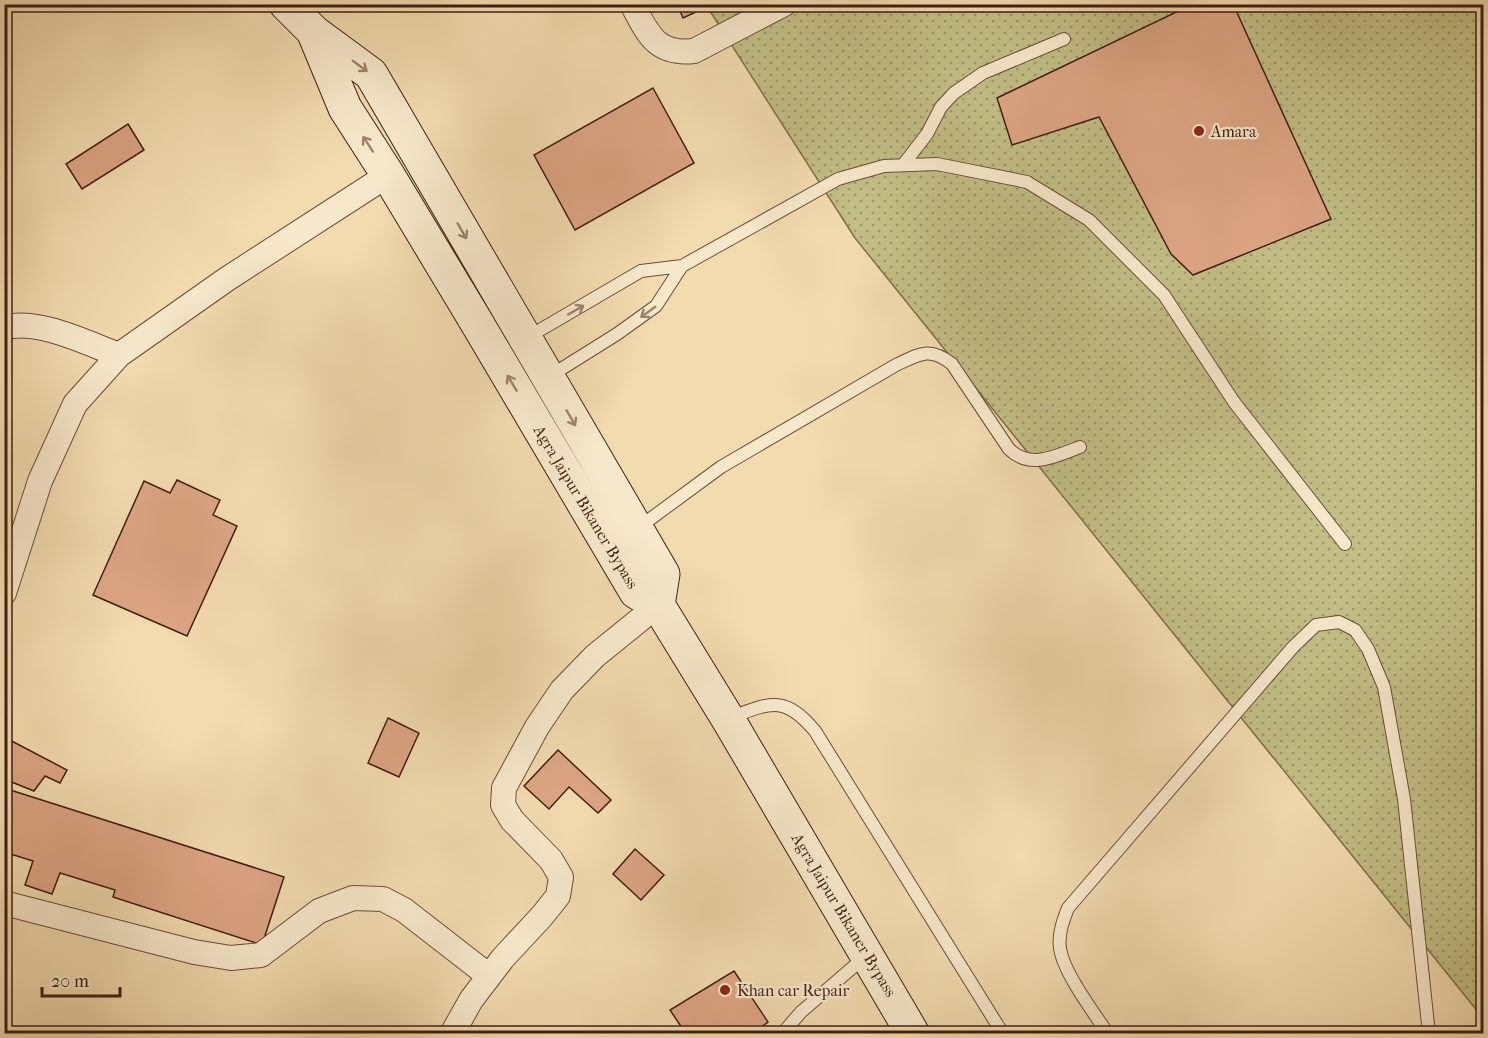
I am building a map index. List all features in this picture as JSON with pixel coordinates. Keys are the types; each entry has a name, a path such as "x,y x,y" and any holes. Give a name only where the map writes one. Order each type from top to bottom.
{"main road":[{"name":"Agra Jaipur Bikaner Bypass","path":"286,4 313,31 345,108 388,175 636,592 658,605 914,1034"},
{"path":"313,31 371,74 663,574 658,605"}],"street":[{"path":"632,4 646,32 660,46 677,53 694,51 784,4"},
{"path":"4,593 40,481 75,404 119,355 226,279 388,175"},
{"path":"4,328 12,325 41,327 119,355"},
{"path":"452,1034 471,1000 489,976 558,896 561,877 551,860 512,820 503,805 504,788 537,727 562,690 595,656 658,605"},
{"path":"4,903 194,952 231,958 261,955 319,911 353,898 383,899 404,910 489,976"}],"lane":[{"path":"903,165 927,134 941,107 954,93 983,73 1064,39"},
{"path":"525,339 641,271 682,266 838,179 884,166 937,164 1027,182 1089,220 1164,295 1234,402 1345,544"},
{"path":"548,377 617,334 656,306 682,266"},
{"path":"637,529 721,467 896,365 919,354 931,352 942,356 952,364 1009,449 1017,457 1031,462 1051,458 1080,447"},
{"path":"1108,1034 1073,980 1060,949 1060,928 1068,908 1293,647 1316,625 1339,622 1355,630 1368,650 1384,687 1404,799 1429,1034"},
{"path":"728,719 764,705 784,706 800,714 815,732 1003,1034"},
{"path":"782,1034 801,1012 867,955"}],"shaded area":[{"path":"706,5 1483,5 1483,1018 855,238"}],"building":[{"path":"677,4 713,4 683,18"},
{"name":"Amara","path":"1193,4 1233,4 1331,219 1193,275 1171,254 1099,117 1012,145 997,98"},
{"path":"653,88 694,163 575,230 534,155"},
{"path":"128,124 144,150 82,189 66,164"},
{"path":"177,480 220,500 213,515 237,526 187,636 93,595 144,481 170,493"},
{"path":"388,718 419,733 399,777 368,763"},
{"path":"4,737 67,770 60,783 45,776 34,791 4,779"},
{"path":"558,750 611,800 598,813 569,787 549,809 524,786"},
{"path":"4,788 284,877 262,945 113,897 115,890 60,873 52,894 25,885 33,861 4,852"},
{"path":"635,849 664,875 641,900 613,874"},
{"name":"Khan car Repair","path":"734,971 768,1022 752,1034 686,1034 670,1010"}],"place":[{"name":"Amara","path":"1199,131"},
{"name":"Khan car Repair","path":"725,990"}]}
